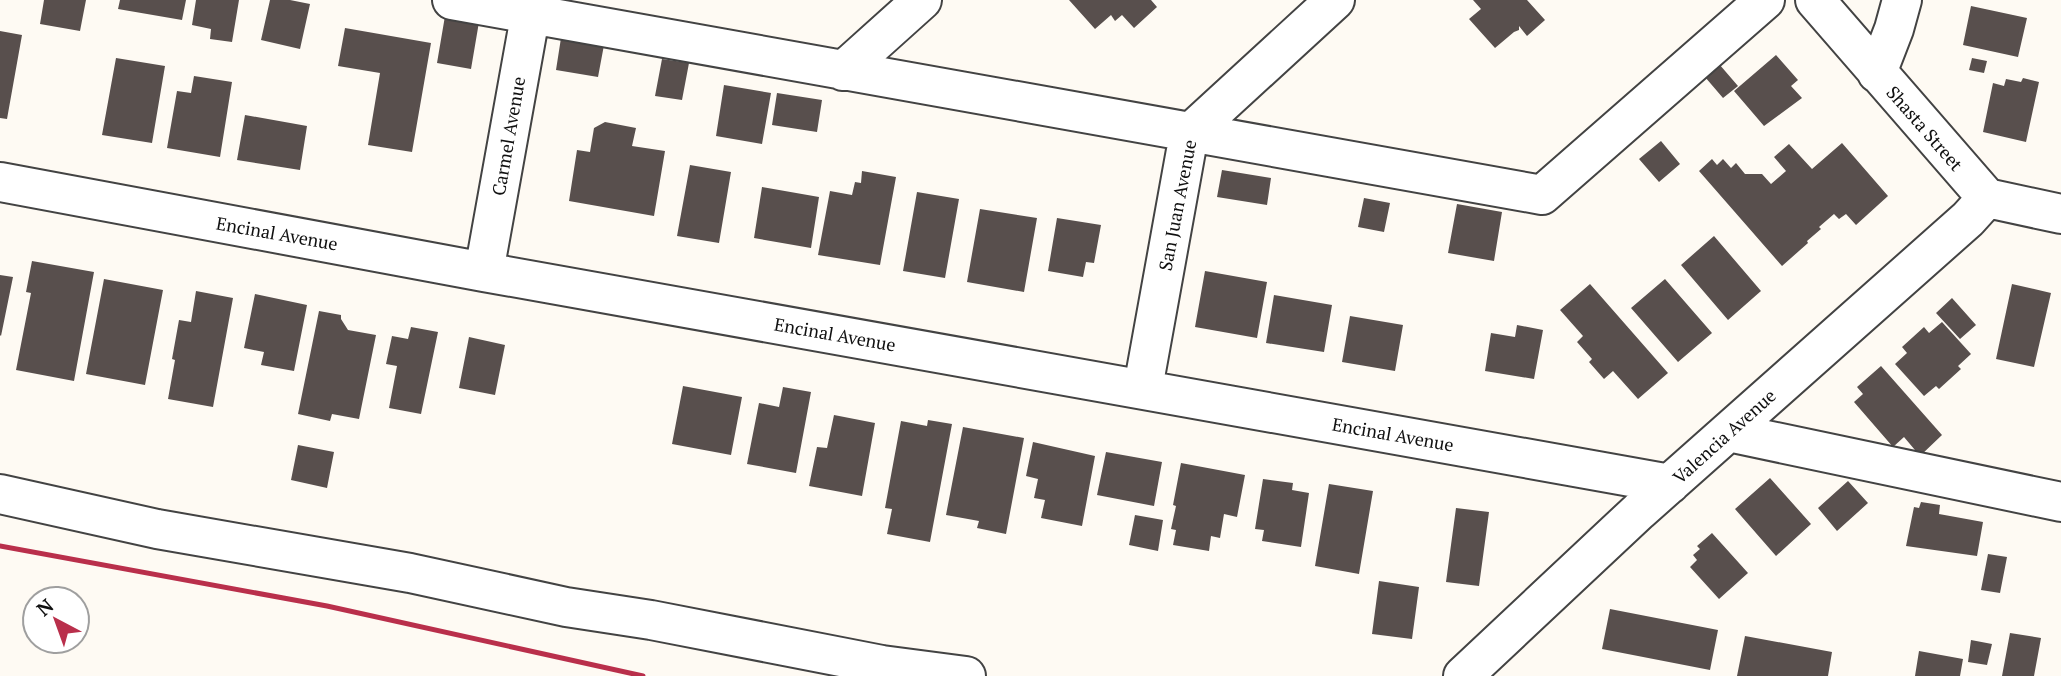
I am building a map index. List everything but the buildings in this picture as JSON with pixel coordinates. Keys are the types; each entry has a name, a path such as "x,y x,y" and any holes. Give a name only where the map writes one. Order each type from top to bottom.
{"street":[{"path":"452,0 531,7 843,72 1542,195 1765,0"},
{"path":"843,72 922,0"},
{"name":"San Juan Avenue","path":"1143,388 1189,134 1335,0"},
{"name":"Shasta Street","path":"1815,0 1987,198"},
{"path":"1877,73 1902,0"},
{"name":"Carmel Avenue","path":"484,272 531,7"},
{"name":"Encinal Avenue","path":"0,182 484,272 1670,484"},
{"path":"1987,198 2061,214"},
{"name":"Valencia Avenue","path":"1463,676 1670,484 1968,219 1987,198"},
{"path":"1728,432 2061,502"},
{"path":"0,495 156,528 410,573 566,607 651,620 882,665 966,676"}],"railway":[{"path":"0,546 327,606 643,676"}]}
